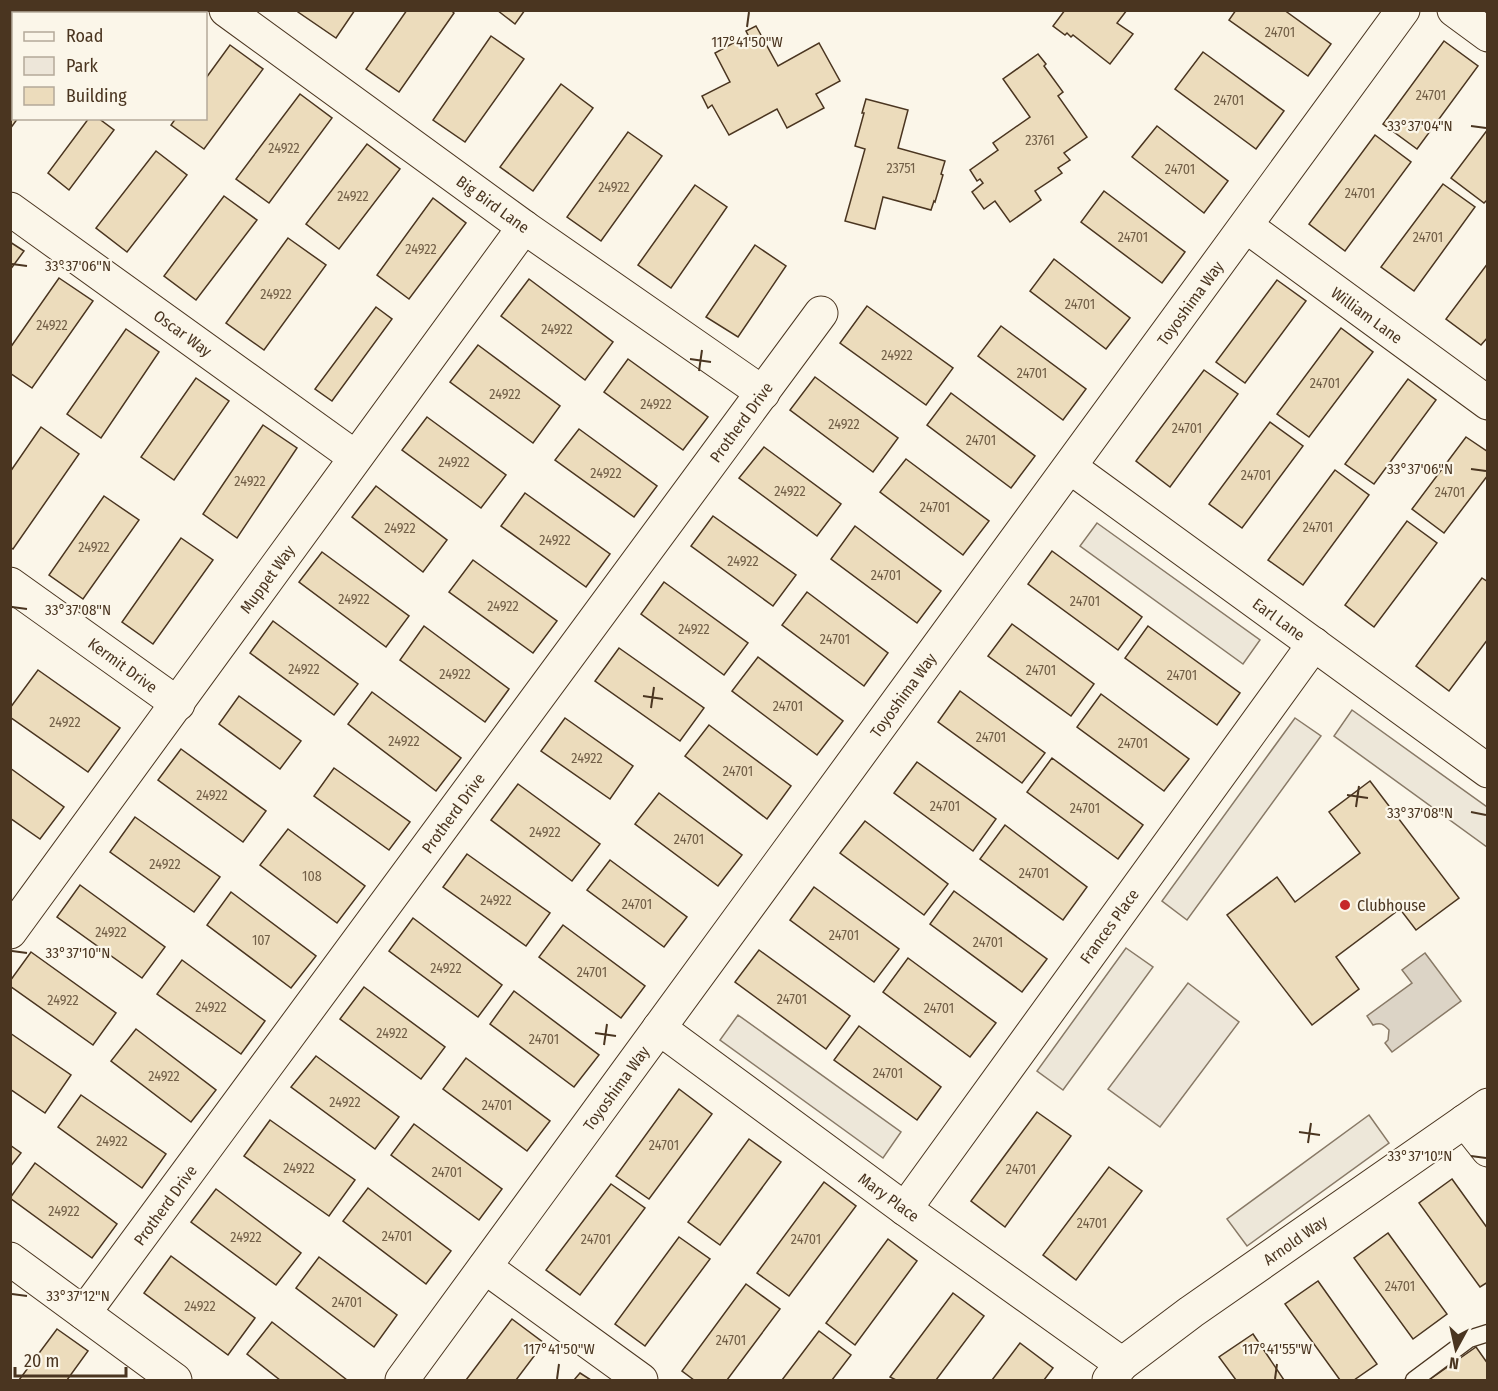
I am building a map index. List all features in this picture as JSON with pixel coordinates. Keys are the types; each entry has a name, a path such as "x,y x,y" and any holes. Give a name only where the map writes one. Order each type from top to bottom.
{"street":[{"name":"Big Bird Lane","path":"226,10 524,227 763,393"},
{"name":"Toyoshima Way","path":"402,1380 1403,10"},
{"path":"1454,10 1488,35"},
{"name":"Oscar Way","path":"10,209 355,457"},
{"name":"William Lane","path":"1246,226 1488,403"},
{"name":"Muppet Way","path":"10,932 524,227"},
{"name":"Protherd Drive","path":"84,1314 821,313"},
{"name":"Earl Lane","path":"1070,467 1488,771"},
{"name":"Kermit Drive","path":"10,584 178,704"},
{"name":"Frances Place","path":"905,1209 1314,644"},
{"name":"Mary Place","path":"659,1028 905,1209 1115,1372"},
{"path":"1477,1113 1488,1150"},
{"name":"Arnold Way","path":"1115,1372 1191,1312 1477,1113"},
{"path":"10,1259 175,1380"},
{"path":"485,1267 641,1380"}],"lane":[{"path":"1414,1380 1470,1340 1488,1333"}],"green space":[{"path":"1188,983 1239,1022 1160,1127 1108,1089"}],"shaded area":[{"path":"1097,523 1260,640 1243,664 1080,546"},
{"path":"1352,710 1487,807 1487,847 1334,736"},
{"path":"1295,718 1321,736 1187,920 1162,901"},
{"path":"1126,948 1153,967 1063,1090 1037,1071"},
{"path":"1425,953 1461,1001 1392,1052 1385,1043 1388,1040 1389,1030 1382,1024 1373,1025 1367,1016 1412,983 1402,970"},
{"path":"738,1015 901,1132 883,1158 720,1040"},
{"path":"1369,1115 1389,1143 1247,1246 1227,1219"}],"building":[{"path":"47,10 99,10 98,12 46,12"},
{"path":"152,10 183,10 186,12 150,12"},
{"path":"299,10 355,10 336,38 298,12"},
{"path":"407,10 451,10 454,13 399,92 366,69"},
{"path":"497,10 525,10 515,24"},
{"path":"1065,10 1127,10 1117,23 1133,34 1110,64 1073,35 1071,37 1067,33 1065,35 1053,26"},
{"path":"1236,10 1284,10 1331,44 1308,76 1229,20"},
{"path":"756,26 778,66 819,43 840,81 816,94 824,108 787,128 777,109 729,135 712,105 708,108 702,96 730,82 715,53 748,35 746,31"},
{"path":"491,36 524,59 465,142 433,120"},
{"path":"1444,41 1478,66 1417,149 1383,124"},
{"path":"230,45 263,69 204,149 171,125 175,120 207,120 207,77"},
{"path":"1203,52 1284,111 1256,149 1175,89"},
{"path":"1038,54 1063,92 1058,96 1087,137 1064,153 1070,160 1058,168 1062,173 1035,191 1041,200 1010,222 995,201 984,209 972,192 983,183 980,179 977,181 970,170 998,150 993,143 1030,117 1003,79"},
{"path":"12,57 12,120 17,120 10,129 10,59"},
{"path":"561,84 593,108 533,191 500,167"},
{"path":"300,94 332,118 269,203 236,179"},
{"path":"866,99 908,110 898,148 945,161 941,174 943,175 931,210 883,197 875,229 845,221 865,149 855,146"},
{"path":"88,120 101,120 114,130 69,190 48,173"},
{"path":"1157,126 1228,181 1204,213 1132,157"},
{"path":"1488,129 1488,199 1484,203 1451,178"},
{"path":"628,132 662,156 601,241 567,217"},
{"path":"1375,135 1411,162 1345,251 1309,224"},
{"path":"367,144 400,169 339,249 306,224"},
{"path":"156,151 187,175 127,252 96,228"},
{"path":"1443,184 1475,207 1414,291 1381,267"},
{"path":"695,185 727,207 671,288 638,265"},
{"path":"1104,191 1185,252 1162,283 1081,222"},
{"path":"224,196 257,220 196,300 164,276"},
{"path":"433,198 466,223 409,299 377,275"},
{"path":"288,238 326,265 264,350 226,323"},
{"path":"10,242 24,251 10,270"},
{"path":"755,245 786,266 738,337 706,317"},
{"path":"1054,259 1130,318 1106,349 1030,291"},
{"path":"1488,263 1488,337 1481,345 1446,319"},
{"path":"59,278 93,301 32,388 10,373 10,348"},
{"path":"529,279 613,342 585,380 501,316"},
{"path":"1277,280 1306,301 1245,383 1216,362"},
{"path":"867,306 953,368 926,405 840,343"},
{"path":"376,307 392,319 332,401 315,389"},
{"path":"1001,326 1086,389 1063,420 978,356"},
{"path":"1341,328 1373,352 1309,437 1277,414"},
{"path":"126,329 159,352 101,438 67,414"},
{"path":"478,345 560,406 533,443 450,382"},
{"path":"628,359 708,417 683,450 604,392"},
{"path":"1204,370 1238,394 1170,487 1136,461"},
{"path":"815,377 898,438 873,472 790,410"},
{"path":"196,378 229,401 174,480 141,457"},
{"path":"1408,379 1436,400 1374,484 1345,464"},
{"path":"951,393 1035,456 1011,488 927,425"},
{"path":"427,417 506,475 481,508 402,450"},
{"path":"1270,422 1303,446 1242,528 1209,504"},
{"path":"263,425 297,448 237,538 203,514"},
{"path":"41,427 79,454 13,549 10,547 10,472"},
{"path":"579,429 657,486 634,517 555,460"},
{"path":"1466,437 1488,452 1488,475 1444,533 1412,509"},
{"path":"764,447 841,504 817,536 739,478"},
{"path":"906,459 989,521 963,555 880,492"},
{"path":"1335,470 1369,495 1303,585 1268,560"},
{"path":"376,486 447,540 423,572 352,517"},
{"path":"525,493 610,554 586,587 501,526"},
{"path":"104,496 139,520 83,599 49,575"},
{"path":"713,516 796,575 773,606 691,546"},
{"path":"1407,521 1437,543 1374,627 1345,605"},
{"path":"855,526 941,591 917,623 831,559"},
{"path":"181,538 213,560 153,644 122,622"},
{"path":"1052,551 1142,617 1118,650 1028,584"},
{"path":"322,552 409,616 386,647 299,582"},
{"path":"473,560 557,621 533,653 449,592"},
{"path":"1482,578 1488,582 1488,639 1449,691 1416,666"},
{"path":"664,582 748,643 724,675 641,614"},
{"path":"807,592 888,653 864,686 782,625"},
{"path":"273,621 358,684 334,715 250,653"},
{"path":"1012,624 1094,684 1071,716 988,656"},
{"path":"424,626 509,689 485,722 400,660"},
{"path":"1148,626 1240,693 1217,725 1125,658"},
{"path":"619,648 704,708 680,741 595,681"},
{"path":"758,657 843,721 817,755 732,691"},
{"path":"38,670 120,728 88,772 10,717 10,708"},
{"path":"960,691 1045,753 1022,783 938,722"},
{"path":"372,692 461,758 436,791 348,724"},
{"path":"1101,694 1189,759 1164,791 1077,727"},
{"path":"239,696 301,741 280,769 219,724"},
{"path":"565,718 633,766 610,799 541,751"},
{"path":"709,725 791,786 767,819 685,756"},
{"path":"181,749 266,811 243,842 158,780"},
{"path":"1052,758 1143,825 1118,859 1027,792"},
{"path":"917,762 996,819 973,851 894,793"},
{"path":"10,768 64,807 40,839 10,818"},
{"path":"334,768 410,822 389,850 314,796"},
{"name":"Clubhouse","path":"1370,781 1459,898 1416,930 1400,909 1336,957 1359,989 1312,1025 1227,915 1277,877 1295,902 1360,853 1329,812"},
{"path":"518,784 600,844 572,881 491,820"},
{"path":"659,793 742,855 718,886 635,824"},
{"path":"135,817 220,877 194,912 110,852"},
{"path":"865,821 948,884 924,915 840,853"},
{"path":"1005,825 1087,887 1063,920 980,859"},
{"path":"288,829 365,886 337,923 260,865"},
{"path":"467,854 550,913 526,946 443,887"},
{"path":"610,860 687,917 664,947 587,890"},
{"path":"80,885 165,947 142,978 57,917"},
{"path":"814,887 899,949 874,982 790,920"},
{"path":"954,891 1047,959 1022,992 930,924"},
{"path":"231,892 316,956 291,988 207,925"},
{"path":"413,918 502,985 478,1017 389,951"},
{"path":"563,925 645,986 621,1018 539,957"},
{"path":"759,950 850,1016 826,1049 735,982"},
{"path":"31,952 116,1013 93,1045 10,986 10,981"},
{"path":"908,958 996,1023 970,1057 883,992"},
{"path":"182,960 265,1021 241,1054 157,994"},
{"path":"364,987 445,1047 421,1079 340,1019"},
{"path":"514,991 599,1055 574,1087 490,1024"},
{"path":"859,1026 941,1087 917,1120 834,1060"},
{"path":"136,1029 216,1090 191,1122 111,1061"},
{"path":"10,1033 71,1075 45,1113 10,1089"},
{"path":"316,1056 399,1117 375,1149 291,1087"},
{"path":"466,1058 550,1121 527,1151 443,1089"},
{"path":"679,1089 712,1114 649,1199 616,1176"},
{"path":"81,1095 166,1154 142,1188 58,1127"},
{"path":"1037,1112 1071,1136 1005,1227 971,1201"},
{"path":"270,1120 355,1180 329,1216 244,1156"},
{"path":"414,1124 502,1189 479,1220 391,1155"},
{"path":"749,1139 781,1162 720,1245 688,1222"},
{"path":"10,1145 21,1153 10,1167"},
{"path":"35,1163 117,1224 92,1258 10,1198"},
{"path":"1109,1167 1142,1191 1076,1280 1043,1255"},
{"path":"1452,1179 1488,1229 1488,1282 1480,1287 1419,1203"},
{"path":"824,1182 856,1206 789,1296 757,1273"},
{"path":"611,1184 645,1208 580,1295 546,1270"},
{"path":"368,1188 451,1251 426,1284 343,1221"},
{"path":"216,1189 301,1253 276,1285 191,1222"},
{"path":"1388,1233 1447,1314 1413,1339 1354,1258"},
{"path":"679,1237 710,1259 645,1346 615,1324"},
{"path":"888,1239 917,1261 855,1345 826,1323"},
{"path":"171,1256 255,1318 228,1355 144,1293"},
{"path":"319,1257 397,1315 374,1347 296,1288"},
{"path":"1318,1281 1377,1364 1354,1380 1340,1380 1285,1304"},
{"path":"746,1284 780,1309 727,1380 694,1380 682,1371"},
{"path":"953,1293 984,1316 936,1380 896,1380 890,1377"},
{"path":"512,1319 544,1343 516,1380 466,1380"},
{"path":"272,1322 347,1380 280,1380 247,1354"},
{"path":"57,1329 88,1351 67,1380 19,1380"},
{"path":"819,1331 851,1355 832,1380 782,1380"},
{"path":"1253,1334 1284,1380 1236,1380 1219,1357"},
{"path":"1020,1343 1053,1368 1044,1380 992,1380"},
{"path":"1476,1347 1488,1364 1488,1380 1429,1380"},
{"path":"580,1373 591,1380 574,1380"}],"place":[{"name":"Clubhouse","path":"1345,905"}]}
